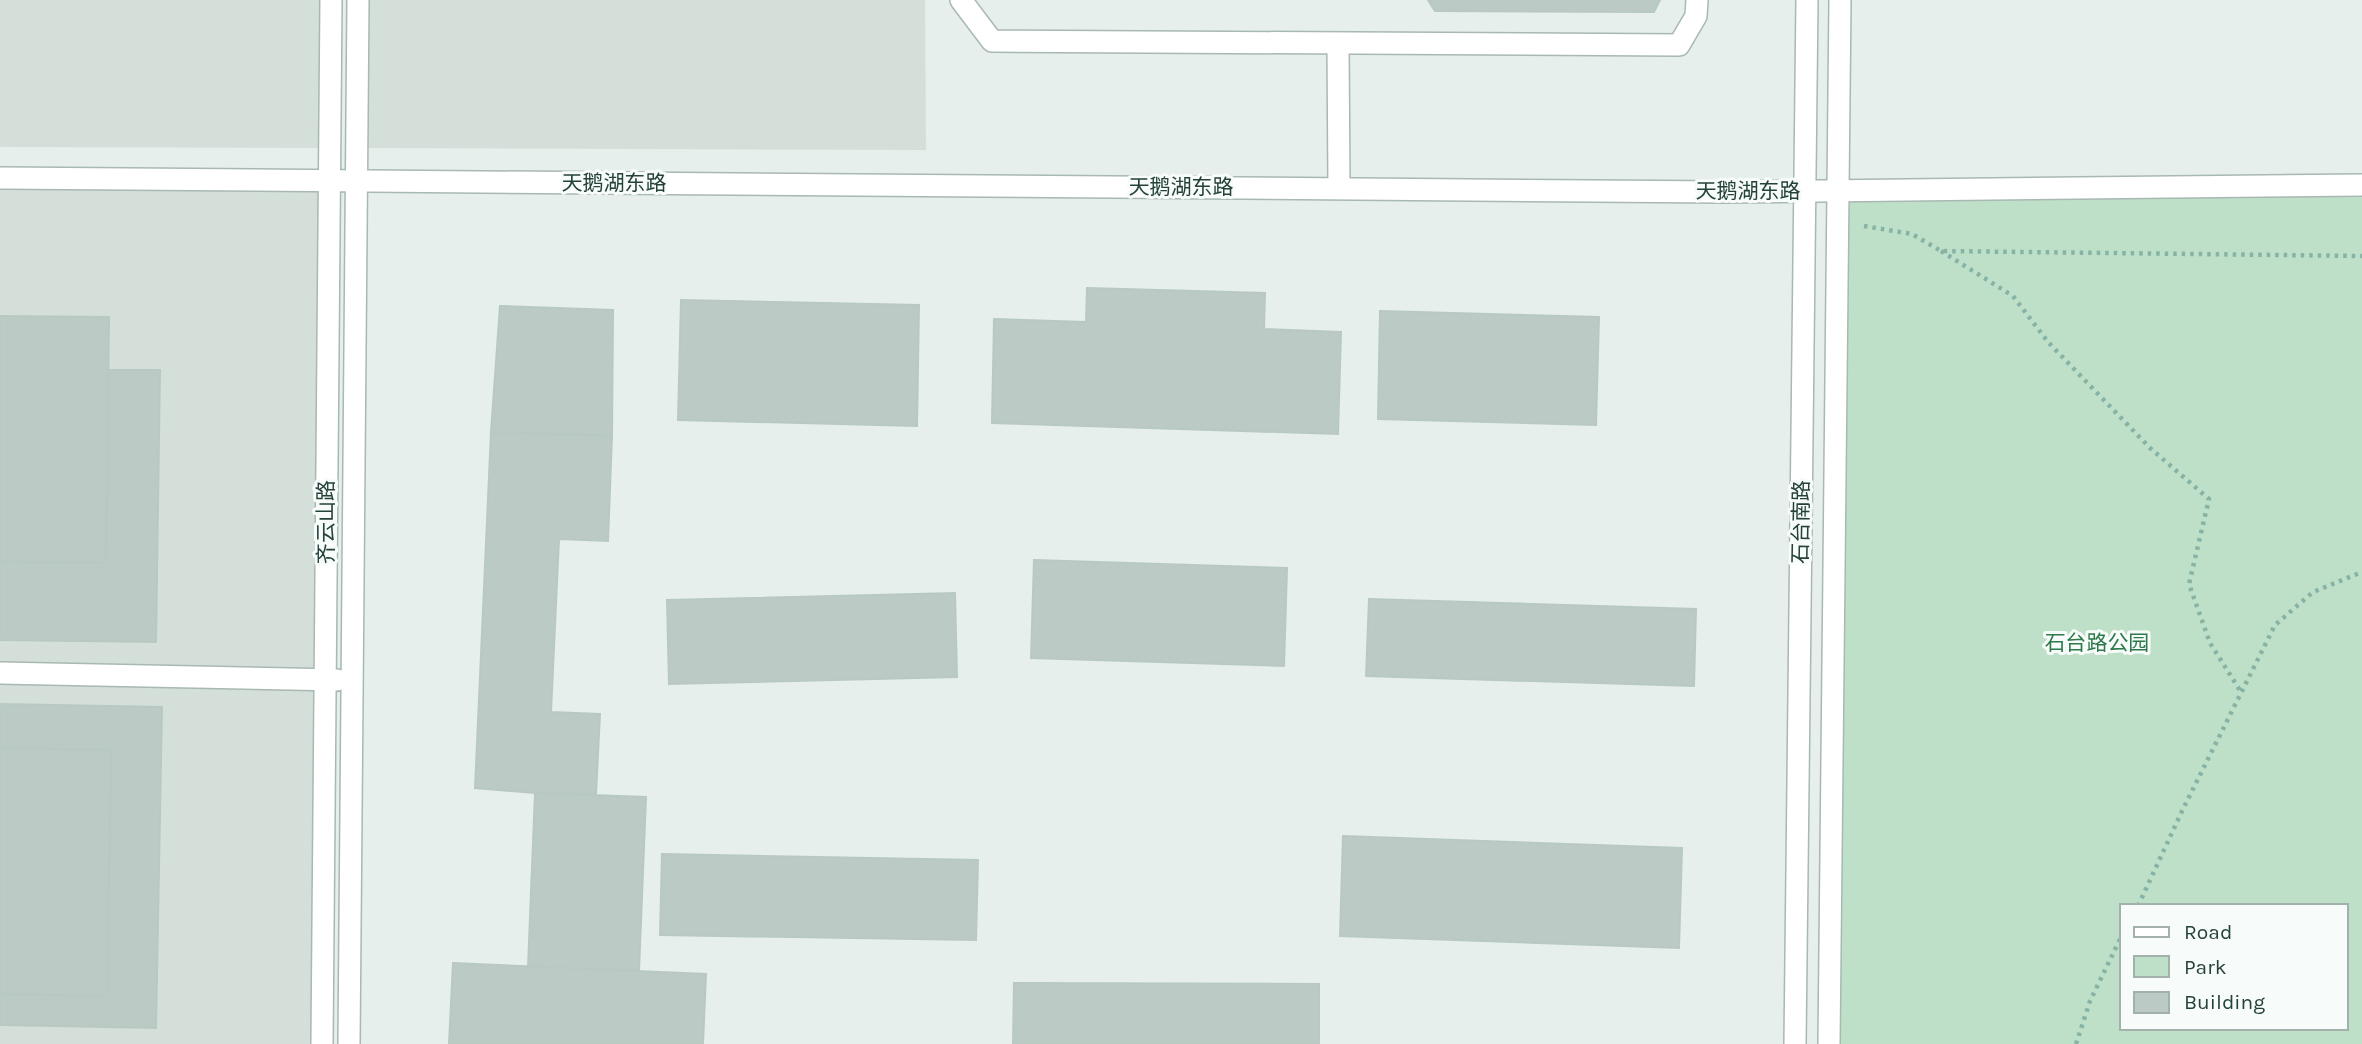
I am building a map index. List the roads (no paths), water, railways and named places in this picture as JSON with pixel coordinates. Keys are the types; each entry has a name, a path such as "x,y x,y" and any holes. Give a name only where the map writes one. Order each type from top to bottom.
{"street":[{"name":"齐云山路","path":"322,1044 331,0"},
{"path":"349,1044 358,0"},
{"path":"961,0 992,41 1679,46 1696,16 1697,0"},
{"name":"石台南路","path":"1795,1044 1807,0"},
{"name":"石台南路","path":"1829,1044 1840,0"},
{"path":"1338,44 1339,188"},
{"name":"天鹅湖东路","path":"0,178 1724,192 2362,185"},
{"path":"0,673 352,680"}],"park label":[{"name":"石台路公园","path":"2097,643"}]}
